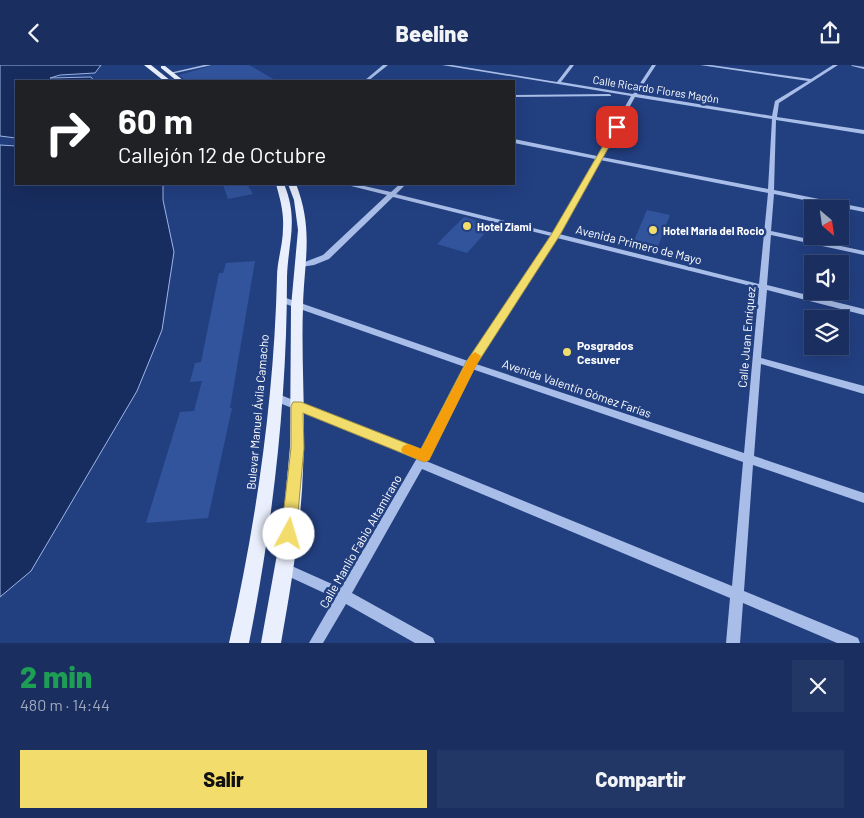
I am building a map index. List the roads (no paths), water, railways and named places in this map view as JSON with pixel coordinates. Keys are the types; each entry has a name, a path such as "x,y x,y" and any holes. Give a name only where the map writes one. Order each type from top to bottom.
{"main road":[{"path":"147,65 167,80"},
{"path":"160,65 180,80"},
{"name":"Bulevar Manuel Ávila Camacho","path":"239,643 260,538 273,438 283,300 282,276 288,229 286,200 280,185"},
{"path":"271,643 285,569 297,448 297,306 304,235 301,202 292,185"}],"street":[{"path":"171,73 179,68 194,65"},
{"path":"179,68 210,65"},
{"path":"367,80 386,65"},
{"name":"Calle Ricardo Flores Magón","path":"444,65 864,132"},
{"path":"558,83 572,65"},
{"name":"Calle Manlio Fabio Altamirano","path":"316,643 422,460 470,365 555,235 634,95 654,65"},
{"path":"702,65 812,80"},
{"name":"Calle Juan Enríquez","path":"733,643 771,191 774,118 777,102 836,65"},
{"path":"853,65 864,67"},
{"path":"515,96 634,95"},
{"path":"515,141 864,210"},
{"name":"Avenida Primero de Mayo","path":"353,185 864,312"},
{"path":"301,265 326,257 402,185"},
{"path":"767,231 864,253"},
{"name":"Avenida Valentín Gómez Farías","path":"283,300 864,498"},
{"path":"757,360 864,390"},
{"path":"275,397 853,643"},
{"path":"285,569 343,595 428,643"}],"water":[{"path":"0,65 101,65 95,73 60,75 50,78 91,77 93,80 15,80 15,138 0,136"},
{"path":"0,145 15,146 15,185 163,185 163,200 174,252 162,330 137,391 31,571 0,597"}],"place":[{"name":"Hotel Ziami","path":"467,226"},
{"name":"Hotel Maria del Rocio","path":"653,230"},
{"name":"Posgrados Cesuver","path":"567,352"}]}
